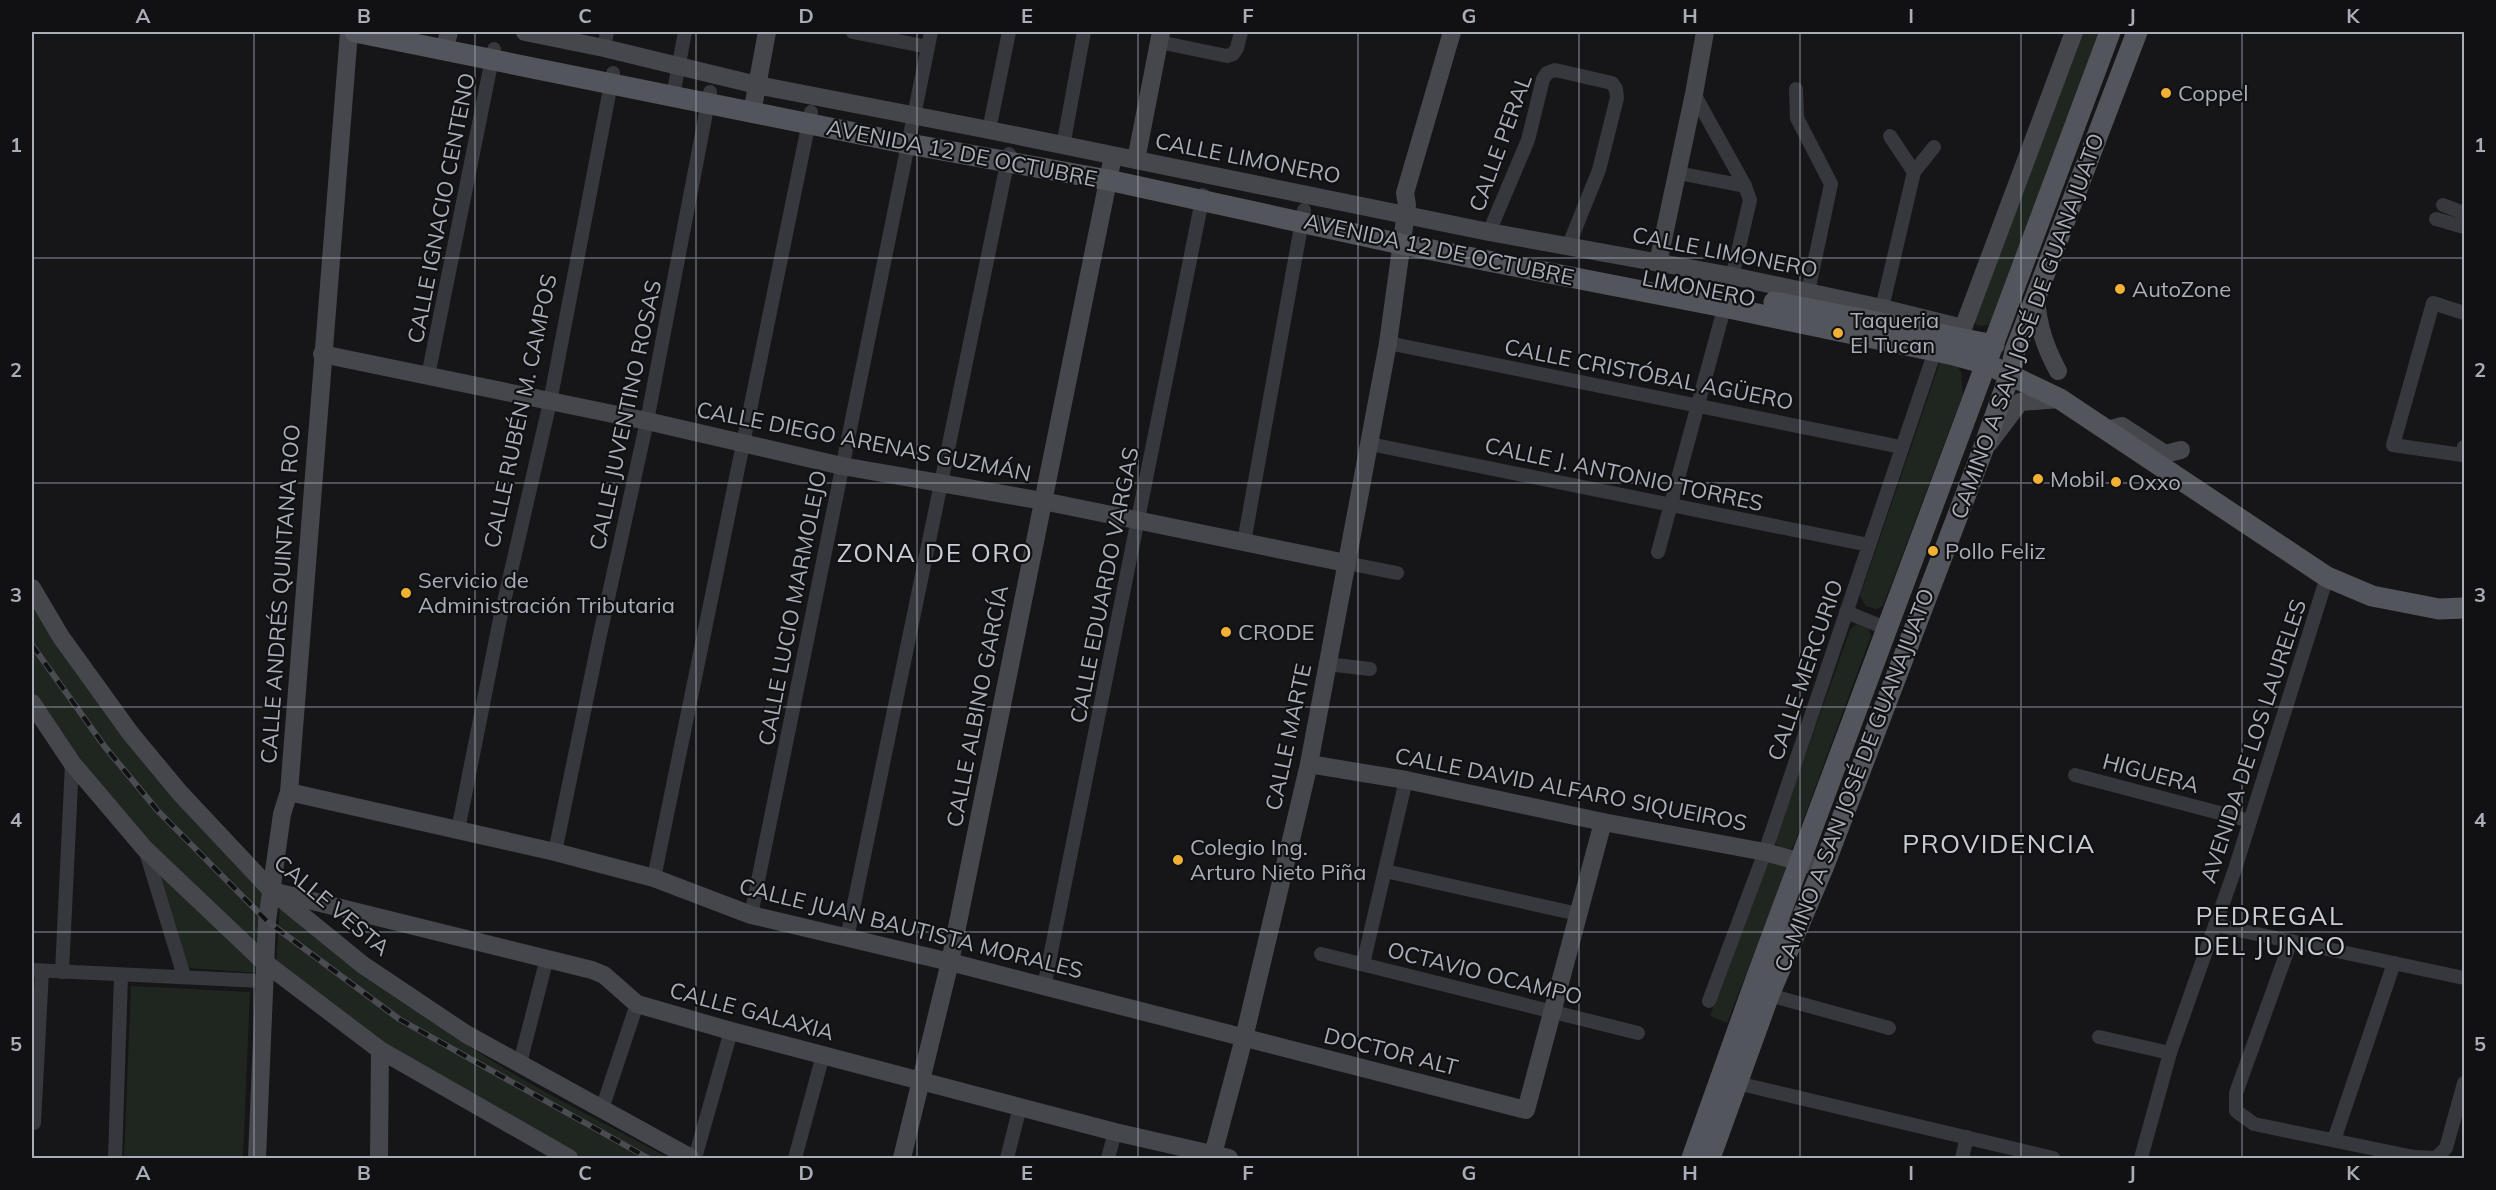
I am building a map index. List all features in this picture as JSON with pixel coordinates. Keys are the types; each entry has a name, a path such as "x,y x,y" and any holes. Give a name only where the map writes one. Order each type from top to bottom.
{"main road":[{"name":"AVENIDA 12 DE OCTUBRE","path":"355,32 446,40"},
{"name":"AVENIDA 12 DE OCTUBRE","path":"412,32 493,54 710,98 755,100 810,118 911,131 1008,157 1110,169 1203,195 1303,216 1404,224 1728,292 1953,343 1990,355 2010,374 2060,399 2328,577 2372,596 2439,609 2464,608"},
{"name":"CAMINO A SAN JOSÉ DE GUANAJUATO","path":"1692,1158 1757,976 2110,32"},
{"name":"CAMINO A SAN JOSÉ DE GUANAJUATO","path":"1710,1158 1769,995 1822,868 1982,452 2010,374 2015,351 2137,32"},
{"name":"AVENIDA 12 DE OCTUBRE","path":"611,78 677,75 710,98"}],"street":[{"name":"CALLE ANDRÉS QUINTANA ROO","path":"257,1158 267,921 282,814 289,792 349,32"},
{"name":"CALLE LIMONERO","path":"527,32 606,40 677,75 755,100 911,131 989,130 1062,146 1110,169 1136,160 1404,224 1489,232 1658,263 1728,292 1808,292 1882,308 1953,343"},
{"path":"677,75 685,32"},
{"path":"755,100 767,32"},
{"path":"855,32 928,47"},
{"name":"CALLE LUCIO MARMOLEJO","path":"751,915 931,32"},
{"path":"989,130 1009,32"},
{"path":"1062,146 1084,32"},
{"path":"1136,160 1160,37 1227,56 1233,54 1237,48 1241,32"},
{"name":"CALLE MARTE","path":"1218,1157 1309,764 1388,343 1404,224 1405,193 1452,32"},
{"path":"1404,224 1463,32"},
{"path":"1658,263 1705,32"},
{"path":"1953,343 2074,32"},
{"name":"CALLE IGNACIO CENTENO","path":"428,376 493,54"},
{"name":"CALLE PERAL","path":"1489,232 1528,140 1543,79 1547,73 1555,70 1612,83 1616,89 1617,98 1599,170 1568,247"},
{"name":"CALLE RUBÉN M. CAMPOS","path":"458,830 500,619 549,402 611,78"},
{"path":"1796,89 1797,118 1831,184 1808,292"},
{"path":"1658,552 1728,292 1750,200 1745,186 1694,94"},
{"name":"CALLE JUVENTINO ROSAS","path":"555,852 647,421 710,98"},
{"path":"654,878 810,118"},
{"path":"1890,136 1914,172"},
{"path":"1882,308 1914,172 1934,147"},
{"path":"847,938 1008,157"},
{"name":"CALLE ALBINO GARCÍA","path":"902,1158 950,962 1110,169"},
{"path":"1678,173 1745,186"},
{"name":"CALLE EDUARDO VARGAS","path":"1044,987 1203,195"},
{"path":"2443,205 2464,213"},
{"path":"1244,542 1303,216"},
{"path":"2436,219 2464,227"},
{"path":"2036,298 2038,322 2045,347 2058,371"},
{"path":"2464,313 2433,303 2393,445 2462,455 2464,447"},
{"name":"CALLE CRISTÓBAL AGÜERO","path":"1388,343 1901,447"},
{"name":"CALLE MERCURIO","path":"1709,1001 1766,852 1901,447 1953,343"},
{"name":"CALLE DIEGO ARENAS GUZMÁN","path":"322,354 647,421 842,466 1043,501 1397,573"},
{"path":"1982,452 2020,402 2060,399"},
{"path":"2107,430 2122,426 2165,454 2181,450"},
{"name":"CALLE J. ANTONIO TORRES","path":"1370,444 1869,545"},
{"name":"AVENIDA DE LOS LAURELES","path":"2141,1158 2170,1053 2250,821 2328,577"},
{"name":"CALLE VESTA","path":"32,588 61,637 131,734 180,793 272,891 363,964 466,1034 693,1158"},
{"path":"1846,612 1888,629"},
{"path":"1327,664 1370,669"},
{"path":"32,703 72,763 145,849 264,962 380,1050 569,1158"},
{"path":"62,972 72,763"},
{"name":"CALLE DAVID ALFARO SIQUEIROS","path":"1309,764 1406,780 1603,822 1766,852 1822,868"},
{"name":"HIGUERA","path":"2075,775 2250,821"},
{"path":"1363,964 1406,780"},
{"name":"CALLE JUAN BAUTISTA MORALES","path":"289,792 555,852 654,878 751,915 950,962 1244,1038"},
{"path":"1552,1011 1603,822"},
{"path":"145,849 183,976"},
{"path":"1385,871 1578,914"},
{"name":"CALLE GALAXIA","path":"272,891 592,970 604,975 637,1004 1114,1132 1218,1157"},
{"path":"2215,925 2464,978"},
{"path":"2291,941 2236,1093 2236,1111 2254,1124 2414,1157 2436,1158 2446,1148 2464,1083"},
{"name":"OCTAVIO OCAMPO","path":"1321,954 1638,1033"},
{"path":"520,1064 547,958"},
{"path":"2334,1140 2394,963"},
{"path":"34,1123 37,971 263,981"},
{"path":"115,1158 121,976"},
{"path":"1757,976 1758,990 1729,1067 1730,1080 2053,1158"},
{"path":"1769,995 1889,1028"},
{"path":"602,1109 637,1004"},
{"name":"DOCTOR ALT","path":"1244,1038 1526,1110 1552,1011"},
{"path":"693,1158 731,1031"},
{"path":"2099,1037 2170,1053"},
{"path":"379,1158 380,1050"},
{"path":"795,1158 823,1055"},
{"path":"1007,1158 1020,1107"},
{"path":"1108,1158 1114,1132"},
{"path":"1962,1158 1967,1137"}],"shaded area":[{"path":"2081,32 2099,32 1991,325 1979,326 1973,322"},
{"path":"1941,359 1954,361 1961,372 1963,394 1883,606 1876,609 1866,606 1860,596"},
{"path":"32,603 262,886 257,926 260,934 257,944 185,884 32,701"},
{"path":"1856,624 1869,629 1871,636 1794,845 1790,850 1780,849 1776,843 1777,835 1850,630"},
{"path":"1785,859 1786,871 1727,1023 1710,1016 1769,861"},
{"path":"156,871 258,963 259,973 188,968"},
{"path":"280,904 418,1011 490,1060 669,1158 583,1158 379,1041 276,965"},
{"path":"131,986 250,992 243,1158 124,1158"}],"railway":[{"path":"32,645 105,747 158,811 267,921 399,1019 648,1158"}],"place":[{"name":"Coppel","path":"2166,93"},
{"name":"AutoZone","path":"2120,289"},
{"name":"Taqueria El Tucan","path":"1838,333"},
{"name":"Mobil","path":"2038,479"},
{"name":"Oxxo","path":"2116,482"},
{"name":"Pollo Feliz","path":"1933,551"},
{"name":"Servicio de Administración Tributaria","path":"406,593"},
{"name":"CRODE","path":"1226,632"},
{"name":"Colegio Ing. Arturo Nieto Piña","path":"1178,860"}],"district":[{"name":"ZONA DE ORO","path":"935,552"},
{"name":"PROVIDENCIA","path":"1999,843"},
{"name":"PEDREGAL DEL JUNCO","path":"2270,930"}]}
